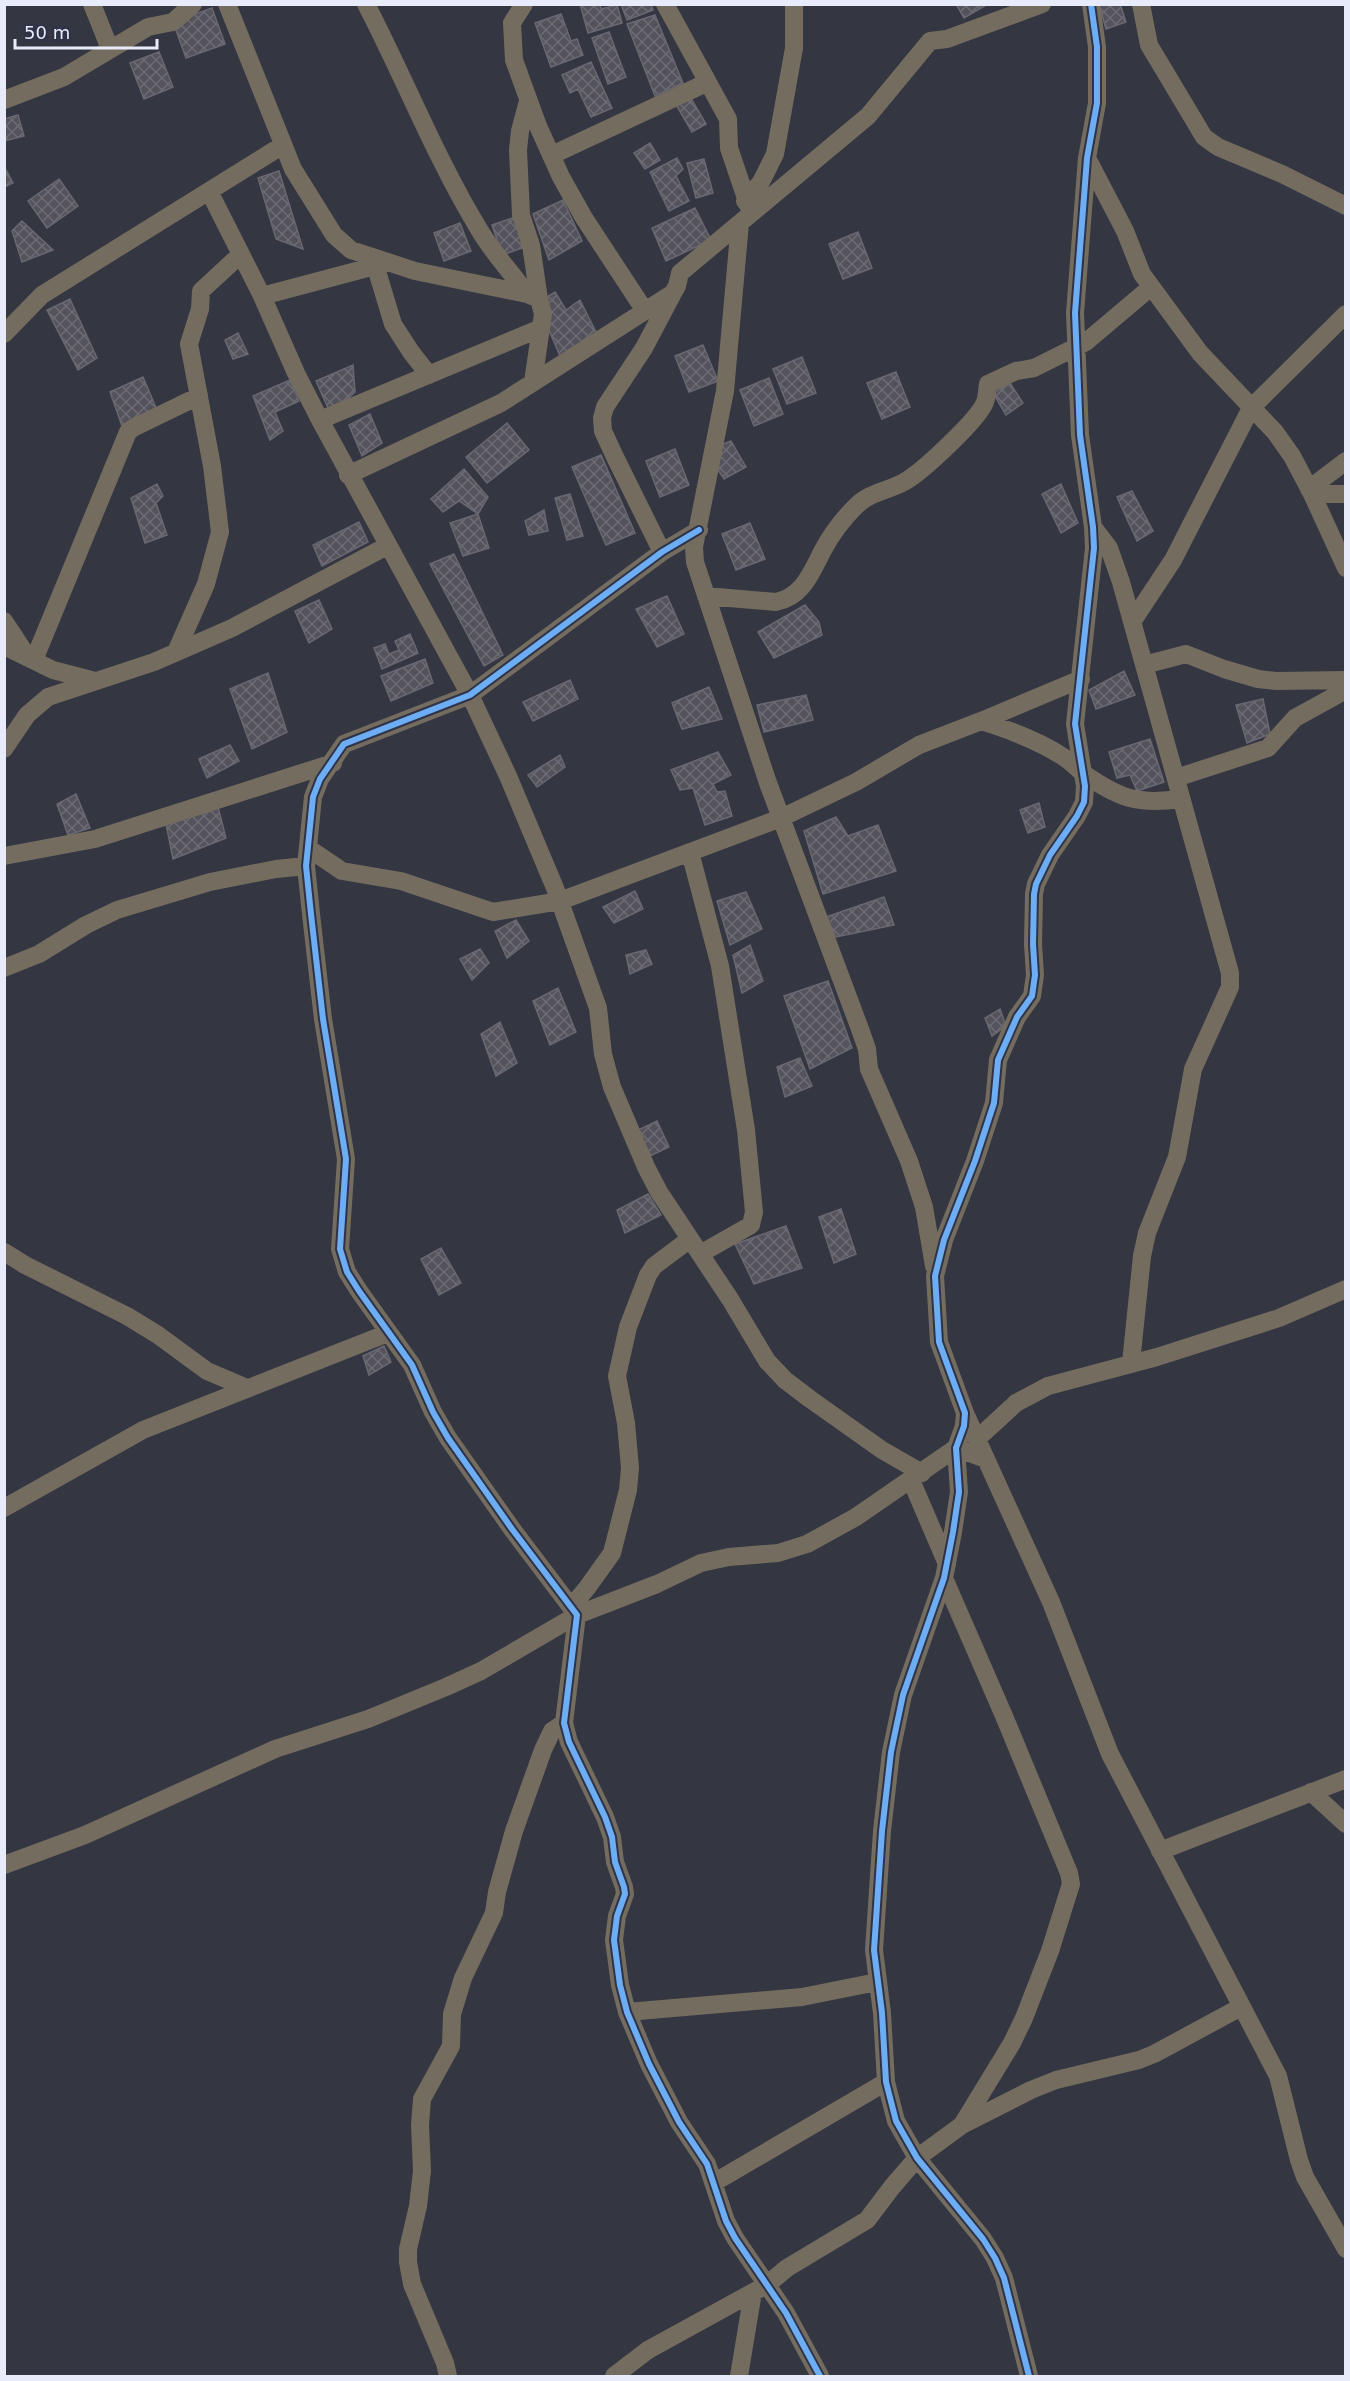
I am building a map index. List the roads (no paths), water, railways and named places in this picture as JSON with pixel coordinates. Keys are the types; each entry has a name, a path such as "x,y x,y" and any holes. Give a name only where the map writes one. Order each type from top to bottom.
{"street":[{"path":"92,4 110,49"},
{"path":"4,100 64,77 148,27 173,22 193,4"},
{"path":"227,4 293,169 334,235 351,250 374,262 533,297"},
{"path":"366,4 397,63 445,166 481,232 533,297 543,314 533,382"},
{"path":"524,4 512,23 514,60 528,101 584,218 645,311"},
{"path":"665,4 706,83 728,119 729,148 745,212"},
{"path":"794,4 794,48 775,154 745,212 725,391 694,547 695,562 781,818 860,1029 867,1050 869,1069 909,1161 924,1207 935,1276 939,1342 965,1413 1051,1602 1110,1754 1278,2076 1305,2177 1346,2249"},
{"path":"662,552 603,431 602,418 605,406 644,348 677,286 680,273 745,212 868,116 930,41 947,39 1042,4"},
{"path":"935,1276 944,1240 975,1161 994,1103 998,1060 1017,1017 1032,996 1035,975 1033,944 1036,884 1050,855 1084,802 1075,723 1093,564 1093,527 1080,435 1075,347 1078,254 1087,158 1097,103 1097,46 1091,4"},
{"path":"1141,4 1149,45 1204,137 1218,147 1282,174 1346,206"},
{"path":"552,155 706,83"},
{"path":"528,101 520,131 518,150 521,215 531,245 533,297"},
{"path":"4,334 42,295 284,145"},
{"path":"1087,158 1125,231 1142,274 1200,353 1275,432 1292,456 1346,568"},
{"path":"208,191 262,296 296,373 348,475 470,695 508,776 560,901 598,1008 603,1054 612,1087 659,1192 767,1361 786,1380 916,1477 945,1571 1069,1874 1071,1884 1050,1951 1024,2018 1012,2043 962,2125"},
{"path":"176,652 206,584 220,532 212,466 189,344 200,309 201,291 240,255"},
{"path":"262,296 374,262"},
{"path":"374,262 393,324 429,375"},
{"path":"706,596 777,602 787,600 797,593 814,571 823,550 855,507 866,496 901,484 923,470 986,402 988,384 1017,371 1034,368 1094,337 1151,287"},
{"path":"348,475 501,403 673,293"},
{"path":"1132,622 1173,560 1251,408 1346,314"},
{"path":"320,420 541,328"},
{"path":"31,658 128,432 198,396"},
{"path":"1310,491 1346,461"},
{"path":"1310,491 1346,494"},
{"path":"1093,527 1109,548 1132,622 1230,973 1230,987 1193,1069 1177,1157 1147,1233 1142,1256 1131,1363"},
{"path":"574,1611 512,1529 448,1438 433,1412 412,1365 347,1272 340,1249 346,1160 323,1019 307,857 313,797 320,779 344,744 470,695 662,552 699,530"},
{"path":"4,749 37,704 62,691 95,682 176,652 232,628 387,546"},
{"path":"4,621 31,658"},
{"path":"4,646 53,670 95,682"},
{"path":"1144,665 1186,654 1258,679 1275,681 1346,680"},
{"path":"4,969 39,954 86,925 117,910 210,882 276,869 307,857 342,871 390,878 493,912 560,901 781,818 856,782 919,745 1081,679"},
{"path":"1176,778 1268,748 1295,718 1346,690"},
{"path":"981,721 1035,741 1065,758 1105,787 1128,799 1154,802 1180,799"},
{"path":"4,856 95,839 333,763"},
{"path":"690,852 720,966 746,1130 754,1212 751,1225 695,1246 654,1266 648,1275 628,1327 617,1376 626,1423 630,1468 628,1490 612,1553 574,1611 564,1723 569,1742 612,1837 615,1862 624,1887 625,1894 617,1916 614,1941 620,1985 627,2012 649,2064 688,2137 707,2164 726,2221 760,2288 786,2313 820,2376"},
{"path":"4,1252 135,1321 207,1371 247,1388"},
{"path":"977,1439 1001,1415 1048,1386 1279,1318 1346,1289"},
{"path":"4,1508 143,1430 388,1333"},
{"path":"965,1413 964,1426 956,1448 959,1492 945,1571 903,1695 891,1752 882,1831 874,1950 882,2013 886,2082 896,2121 917,2158 983,2239 995,2258 1004,2278 1029,2376"},
{"path":"4,1865 85,1835 275,1749 368,1719 446,1688 481,1671 574,1611 657,1584 701,1563 729,1557 778,1553 807,1544 855,1517 956,1448"},
{"path":"956,1448 986,1459"},
{"path":"448,2376 445,2363 412,2284 408,2262 408,2249 418,2206 422,2171 420,2125 422,2099 451,2046 452,2014 463,1978 494,1913 497,1892 514,1831 543,1750 552,1731 564,1723"},
{"path":"1160,1851 1346,1779"},
{"path":"1311,1792 1346,1824"},
{"path":"627,2012 802,1997 877,1982"},
{"path":"614,2376 627,2370 648,2350 760,2288 787,2268 867,2220 891,2187 917,2158 962,2125 1056,2080 1139,2060 1154,2054 1241,2007"},
{"path":"714,2182 886,2082"},
{"path":"739,2376 760,2288"}]}
